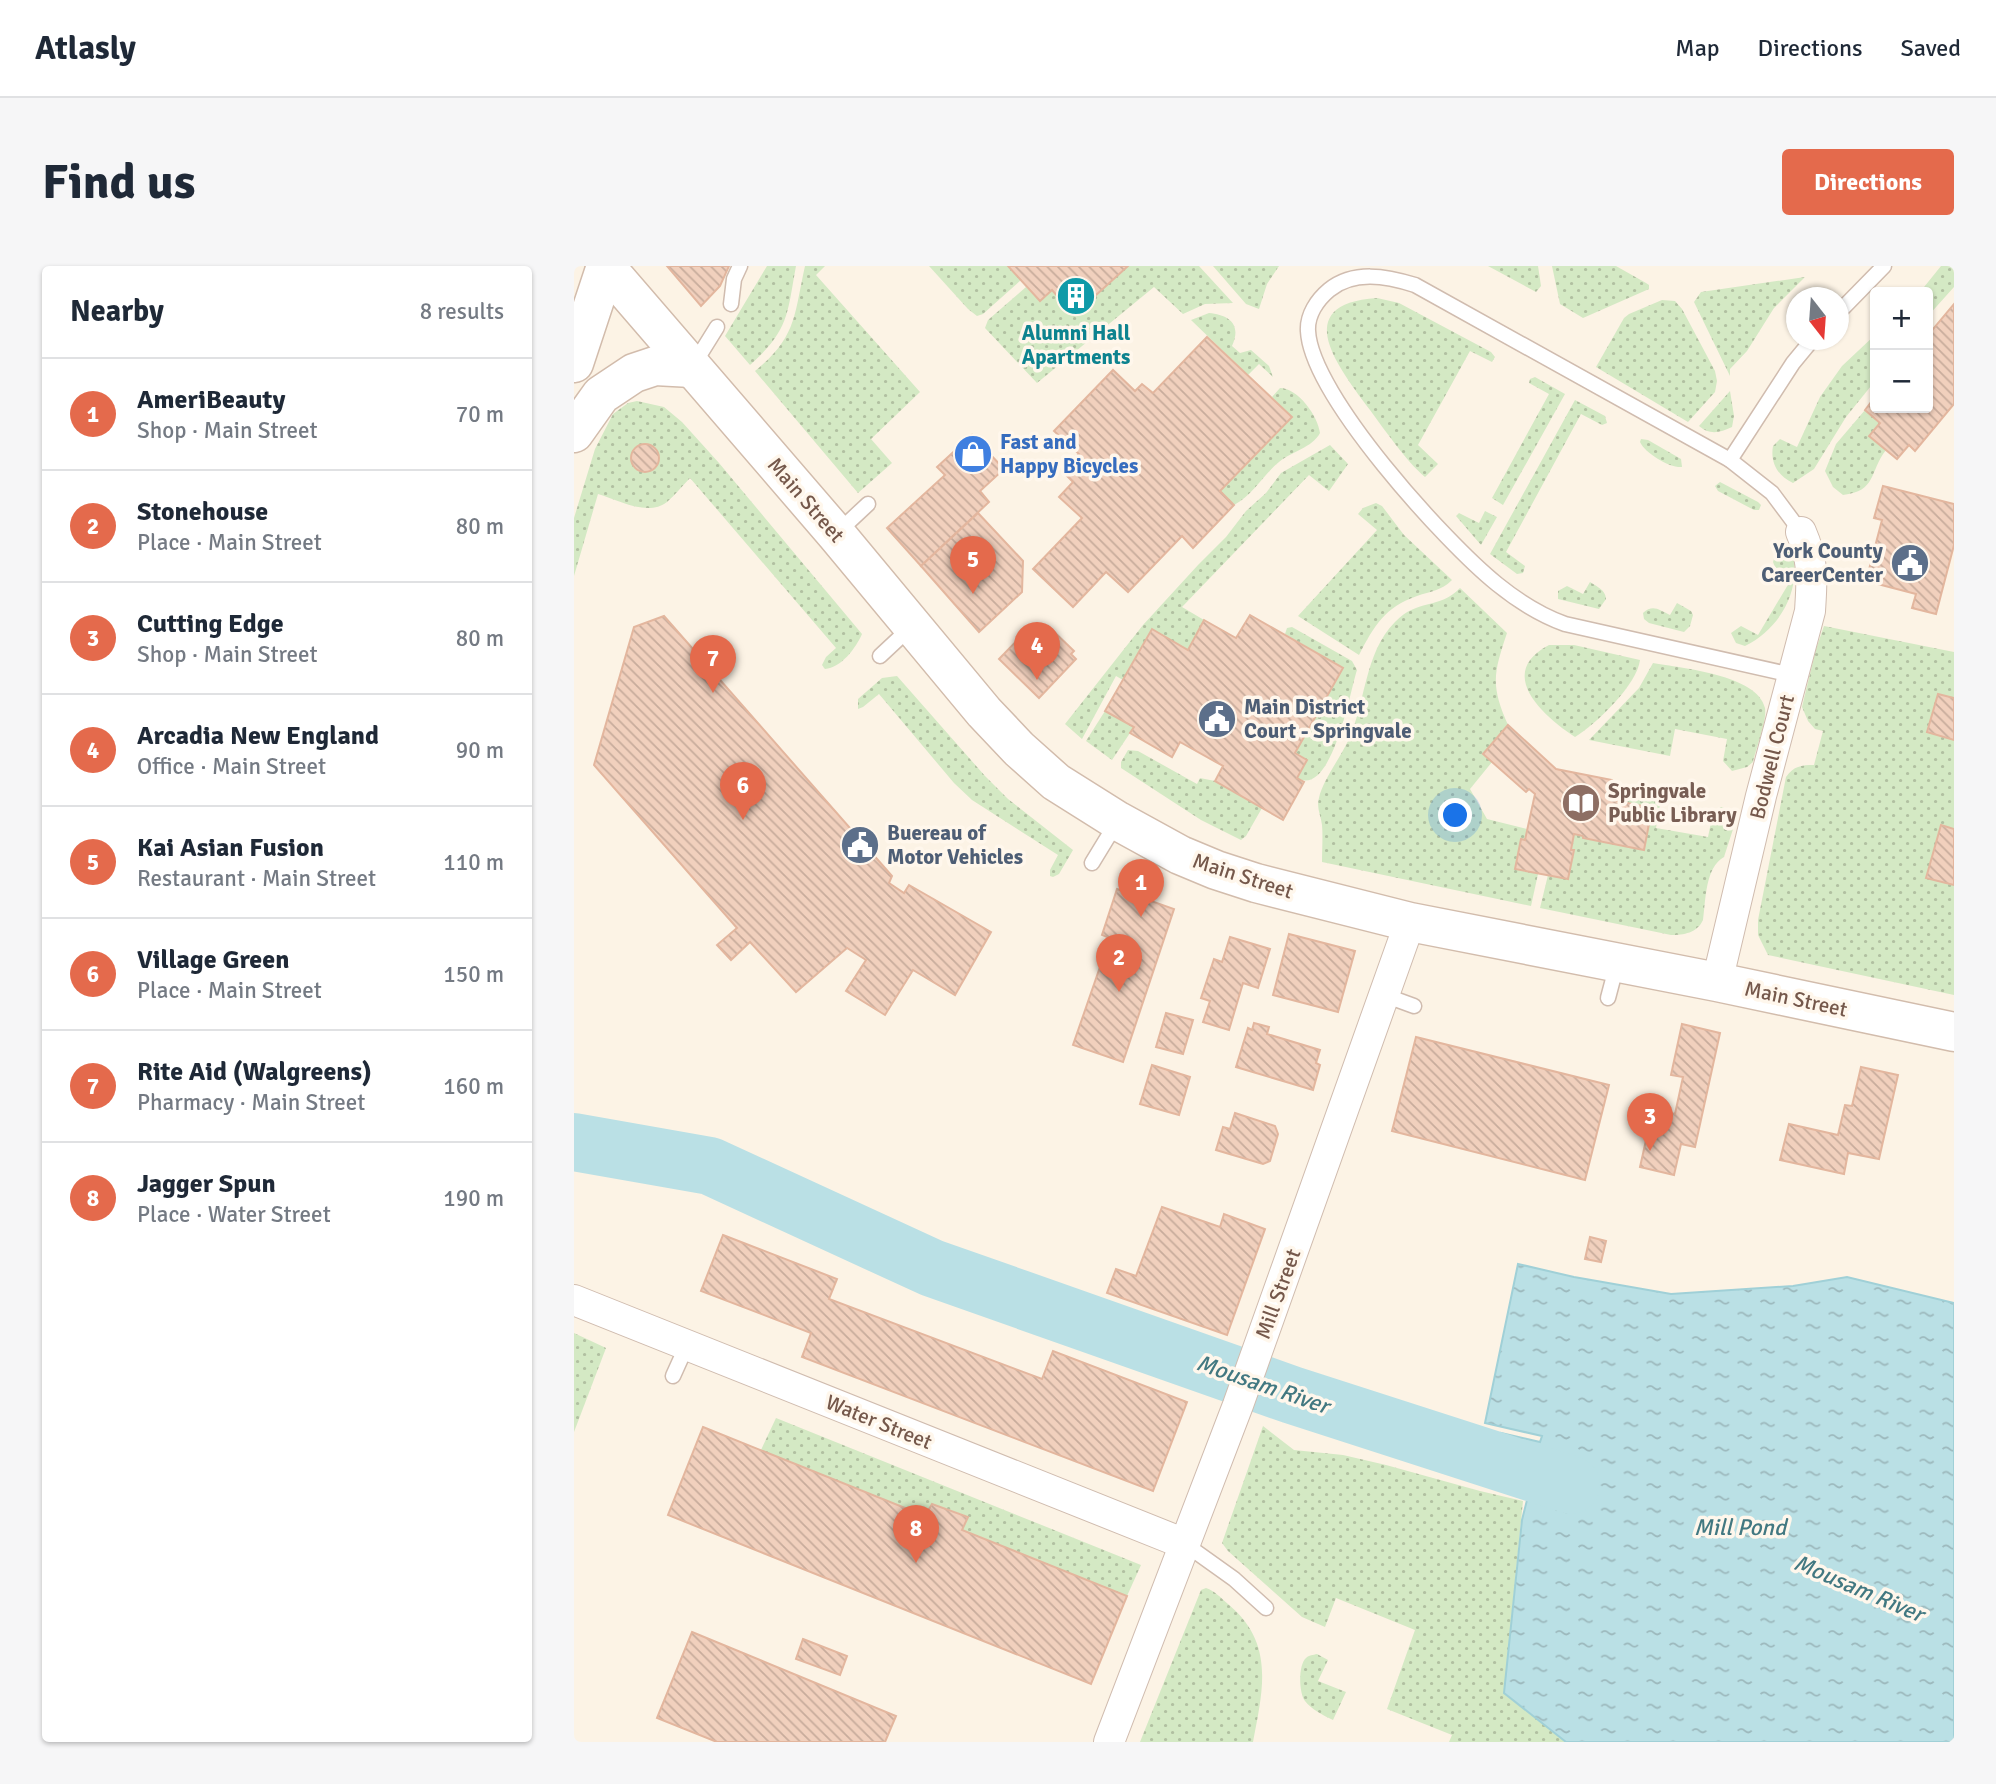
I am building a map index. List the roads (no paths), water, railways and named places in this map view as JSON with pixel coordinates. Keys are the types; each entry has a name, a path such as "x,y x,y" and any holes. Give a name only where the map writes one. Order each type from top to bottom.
{"main road":[{"path":"574,363 606,266"},
{"name":"Main Street","path":"606,266 836,534 984,712 1019,749 1056,782 1118,821 1180,855 1256,883 1410,922 1613,981 1717,982 1954,1032"},
{"path":"574,433 601,395 634,373 655,366 692,369"}],"street":[{"name":"Bodwell Court","path":"1717,982 1792,674 1810,611 1810,554 1801,532"},
{"name":"Mill Street","path":"1109,1742 1238,1405 1410,922"},
{"name":"Water Street","path":"574,1300 1185,1544"}],"lane":[{"path":"731,304 734,279 740,266"},
{"path":"1849,302 1884,266"},
{"path":"1792,674 1565,624 1543,616 1496,584 1441,533 1350,420 1312,352 1307,329 1313,308 1322,296 1339,283 1364,277 1388,276 1415,285 1730,460 1772,493 1801,532"},
{"path":"692,369 717,327"},
{"path":"1730,460 1804,350"},
{"path":"836,534 868,504"},
{"path":"880,656 911,627"},
{"path":"1092,863 1118,821"},
{"path":"1384,995 1414,1006"},
{"path":"673,1376 687,1345"},
{"path":"1185,1544 1234,1579 1266,1608"}],"water":[{"name":"Mill Pond","path":"1518,1264 1671,1294 1793,1286 1847,1277 1954,1303 1954,1742 1566,1742 1504,1693 1522,1520 1528,1496 1489,1486 1501,1433 1540,1442 1542,1436 1485,1423"}],"waterway":[{"name":"Mousam River","path":"574,1142 710,1166 932,1268 1292,1395 1571,1485"}],"place":[{"name":"Alumni Hall Apartments","path":"1076,296"},
{"name":"Fast and Happy Bicycles","path":"973,454"},
{"name":"York County CareerCenter","path":"1910,563"},
{"name":"Kai Asian Fusion","path":"973,594"},
{"name":"Arcadia New England","path":"1037,680"},
{"name":"Rite Aid (Walgreens)","path":"713,693"},
{"name":"Main District Court - Springvale","path":"1217,719"},
{"name":"Springvale Public Library","path":"1581,803"},
{"name":"Village Green","path":"743,820"},
{"name":"Buereau of Motor Vehicles","path":"860,845"},
{"name":"AmeriBeauty","path":"1141,917"},
{"name":"Stonehouse","path":"1119,992"},
{"name":"Cutting Edge","path":"1650,1151"},
{"name":"Jagger Spun","path":"916,1563"}]}
